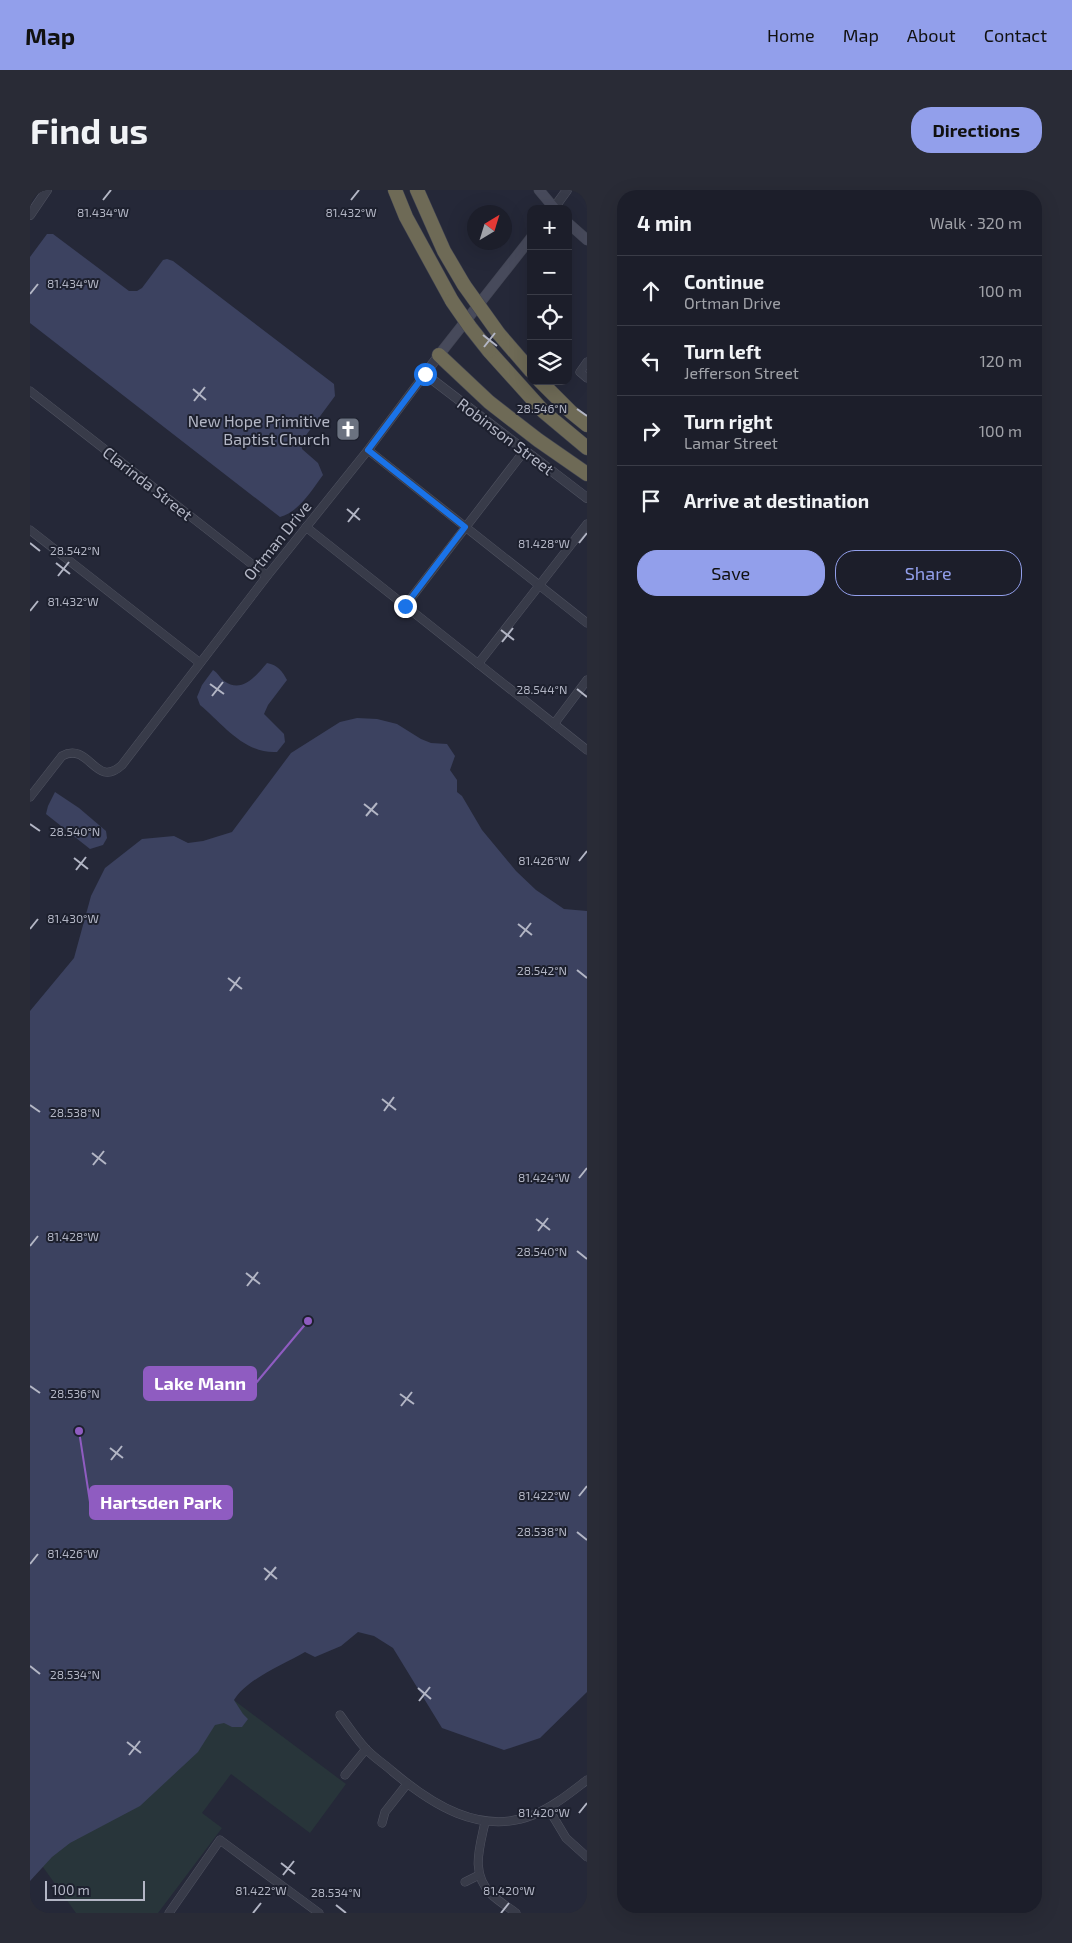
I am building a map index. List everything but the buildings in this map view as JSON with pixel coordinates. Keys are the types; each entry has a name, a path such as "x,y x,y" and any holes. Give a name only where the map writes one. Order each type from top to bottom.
{"highway":[{"path":"395,190 406,217 452,301 470,327 544,412 587,448"},
{"path":"417,190 444,251 464,285 499,334 527,366"},
{"path":"439,355 489,402 538,440 587,474"},
{"path":"544,385 587,425"}],"main road":[{"path":"539,190 552,205"},
{"path":"572,227 587,240"},
{"name":"Ortman Drive","path":"439,355 527,243"}],"street":[{"path":"30,215 47,190"},
{"path":"556,205 567,190"},
{"name":"Ortman Drive","path":"30,797 62,756 68,753 76,753 82,756 101,772 107,774 116,771 267,576 368,450 439,355"},
{"path":"587,362 580,372 587,378"},
{"name":"Robinson Street","path":"425,374 587,498"},
{"name":"Clarinda Street","path":"30,391 267,576"},
{"path":"368,450 587,624"},
{"path":"405,606 525,450"},
{"path":"478,664 587,524"},
{"path":"306,527 587,750"},
{"path":"30,530 200,663"},
{"path":"554,724 587,680"},
{"path":"340,1715 366,1749 407,1784 445,1810 485,1822 517,1820 548,1808 587,1780"},
{"path":"344,1775 366,1749"},
{"path":"382,1823 385,1812 407,1784"},
{"path":"548,1808 566,1838 587,1857"},
{"path":"485,1822 477,1862 478,1875 491,1894 516,1913"},
{"path":"169,1913 220,1840 319,1913"},
{"path":"465,1882 478,1875"}],"shaded area":[{"path":"34,1551 346,1784 310,1833 231,1774 202,1813 222,1828 158,1913 76,1913 30,1849 30,1556"}],"water":[{"path":"47,234 53,234 129,291 137,291 142,288 163,260 173,261 334,384 335,396 301,442 302,449 318,463 323,475 310,494 299,505 280,517 30,323 30,257"},
{"path":"267,663 279,669 287,680 268,705 264,714 284,734 285,742 277,752 254,748 244,743 200,705 197,697 202,685 213,670 224,681 237,686 248,682"},
{"path":"357,718 377,719 397,724 431,743 447,744 455,756 450,770 457,780 457,792 462,796 482,830 516,871 536,890 564,909 587,911 587,1692 540,1738 504,1750 442,1728 393,1648 374,1636 358,1632 341,1646 315,1657 305,1652 248,1685 234,1700 248,1719 242,1727 232,1727 224,1723 215,1725 198,1752 140,1806 70,1843 52,1857 30,1881 30,1011 74,958 91,896 105,868 142,839 174,836 188,843 203,841 232,832 291,753 340,722"},
{"path":"55,792 79,808 106,831 107,838 103,845 90,849 46,814"}],"place":[{"name":"New Hope Primitive Baptist Church","path":"348,429"},
{"name":"Lake Mann","path":"308,1321"},
{"name":"Hartsden Park","path":"79,1431"}],"route":[{"path":"405,606 465,527 368,450 425,374"}]}
